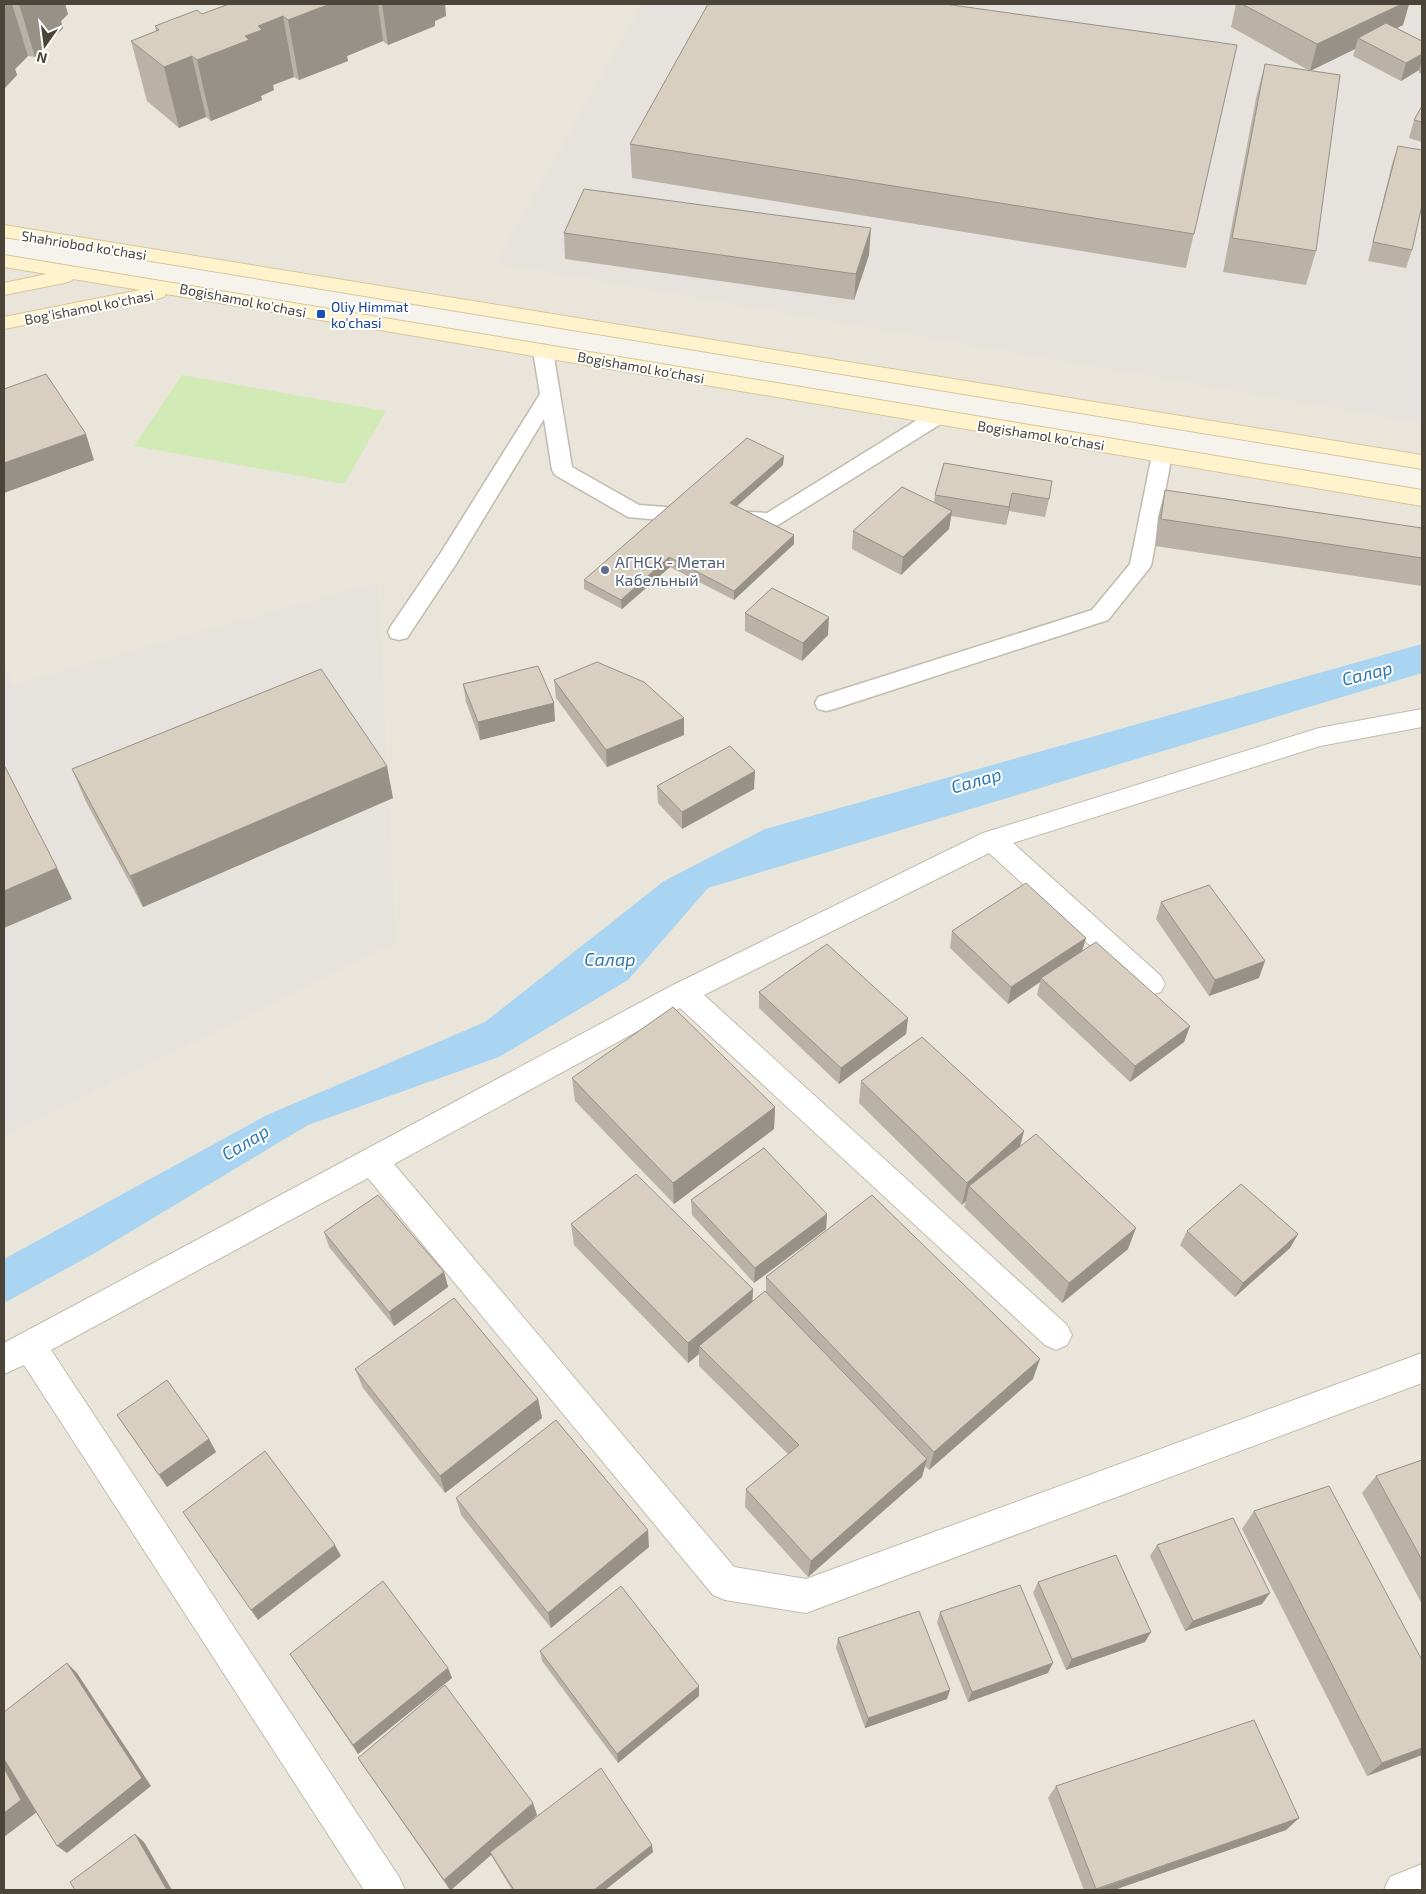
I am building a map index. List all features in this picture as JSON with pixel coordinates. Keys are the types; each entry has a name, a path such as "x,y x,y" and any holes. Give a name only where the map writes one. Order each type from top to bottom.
{"main road":[{"name":"Shahriobod ko'chasi","path":"4,232 164,258"},
{"path":"4,289 164,258"},
{"name":"Bogishamol ko'chasi","path":"1422,462 164,258 174,290 1422,498"},
{"name":"Shahriobod ko'chasi","path":"4,261 174,290"},
{"name":"Bog'ishamol ko'chasi","path":"4,324 174,290"},
{"path":"543,351 558,322"}],"street":[{"path":"386,1890 17,1353 684,993 992,840 1320,737 1422,718"},
{"path":"992,840 1151,984"},
{"path":"684,993 1056,1335"},
{"path":"373,1161 725,1583 806,1596 1422,1368"},
{"path":"1403,1890 1422,1883"}],"lane":[{"path":"543,351 562,470 635,512 771,520 937,417"},
{"path":"399,632 448,559 549,395"},
{"path":"826,703 1100,615 1140,566 1162,455"}],"shaded area":[{"path":"4,4 1422,4 1422,461 4,231"},
{"path":"642,4 1422,4 1422,423 496,263"},
{"path":"4,261 1422,498 1422,1890 4,1890"},
{"path":"378,582 396,942 4,1136 4,661 12,685"}],"green space":[{"path":"182,375 386,411 344,484 134,446"}],"water":[{"name":"Салар","path":"1422,644 1422,673 708,888 628,980 499,1057 308,1125 95,1253 4,1303 4,1259 267,1115 485,1022 664,881 765,829"}],"building":[{"path":"229,4 330,4 288,20 283,16 258,26 262,30 245,36 249,40 197,60 192,56 164,67 131,41 159,30 155,26 197,10 202,14"},
{"path":"708,4 945,4 1237,45 1194,234 630,144"},
{"path":"1242,4 1402,4 1317,44"},
{"path":"1386,23 1422,41 1422,54 1406,63 1358,38"},
{"path":"1265,64 1340,75 1316,251 1232,238"},
{"path":"1422,106 1422,122 1414,120"},
{"path":"1398,146 1422,150 1422,205 1412,250 1373,242"},
{"path":"584,189 871,228 856,274 564,233"},
{"path":"46,374 86,434 4,463 4,389"},
{"path":"747,438 784,456 730,503 794,535 734,591 669,557 621,600 584,580"},
{"path":"944,463 1052,481 1049,499 1012,493 1009,507 935,495"},
{"path":"902,487 952,511 903,557 853,531"},
{"path":"1165,490 1422,528 1422,558 1161,519"},
{"path":"772,588 829,617 803,643 745,613"},
{"path":"597,662 644,682 684,718 606,750 554,680"},
{"path":"538,666 554,703 478,722 463,684"},
{"path":"321,669 387,766 130,876 72,769"},
{"path":"730,746 755,771 682,812 657,786"},
{"path":"4,765 57,868 4,891"},
{"path":"1026,883 1086,938 1011,987 952,931"},
{"path":"1209,885 1265,961 1215,980 1161,902"},
{"path":"1096,942 1190,1026 1135,1066 1041,978"},
{"path":"827,944 908,1018 841,1068 759,992"},
{"path":"673,1007 775,1107 673,1183 572,1078"},
{"path":"922,1037 1024,1131 967,1183 861,1081"},
{"path":"1036,1134 1136,1228 1069,1283 969,1186"},
{"path":"764,1148 827,1214 755,1268 691,1200"},
{"path":"636,1174 753,1289 688,1343 571,1224"},
{"path":"1241,1184 1298,1234 1243,1283 1187,1231"},
{"path":"378,1195 444,1272 389,1312 324,1232"},
{"path":"872,1195 1040,1359 934,1452 766,1277"},
{"path":"765,1291 927,1459 811,1561 746,1489 799,1445 699,1346"},
{"path":"454,1298 538,1399 440,1476 355,1369"},
{"path":"167,1380 209,1439 159,1475 117,1415"},
{"path":"556,1420 648,1530 548,1613 456,1498"},
{"path":"265,1451 335,1545 251,1610 183,1512"},
{"path":"1422,1460 1422,1560 1376,1476"},
{"path":"1329,1486 1422,1660 1422,1748 1382,1763 1254,1511"},
{"path":"1233,1518 1270,1593 1193,1621 1157,1545"},
{"path":"1116,1555 1151,1632 1072,1659 1038,1582"},
{"path":"383,1581 448,1668 353,1745 290,1654"},
{"path":"1020,1585 1053,1663 972,1692 940,1612"},
{"path":"621,1586 699,1686 617,1754 540,1651"},
{"path":"919,1611 950,1690 868,1718 838,1638"},
{"path":"67,1663 142,1778 57,1846 4,1759 4,1712"},
{"path":"445,1685 533,1803 444,1880 358,1758"},
{"path":"1254,1720 1299,1818 1096,1889 1056,1786"},
{"path":"4,1768 21,1800 4,1813"},
{"path":"601,1768 652,1845 594,1890 514,1890 490,1852"},
{"path":"135,1834 167,1890 75,1890 70,1882"}],"place":[{"name":"Oliy Himmat ko'chasi","path":"321,314"},
{"name":"АГНСК - Метан Кабельный","path":"605,570"}]}
